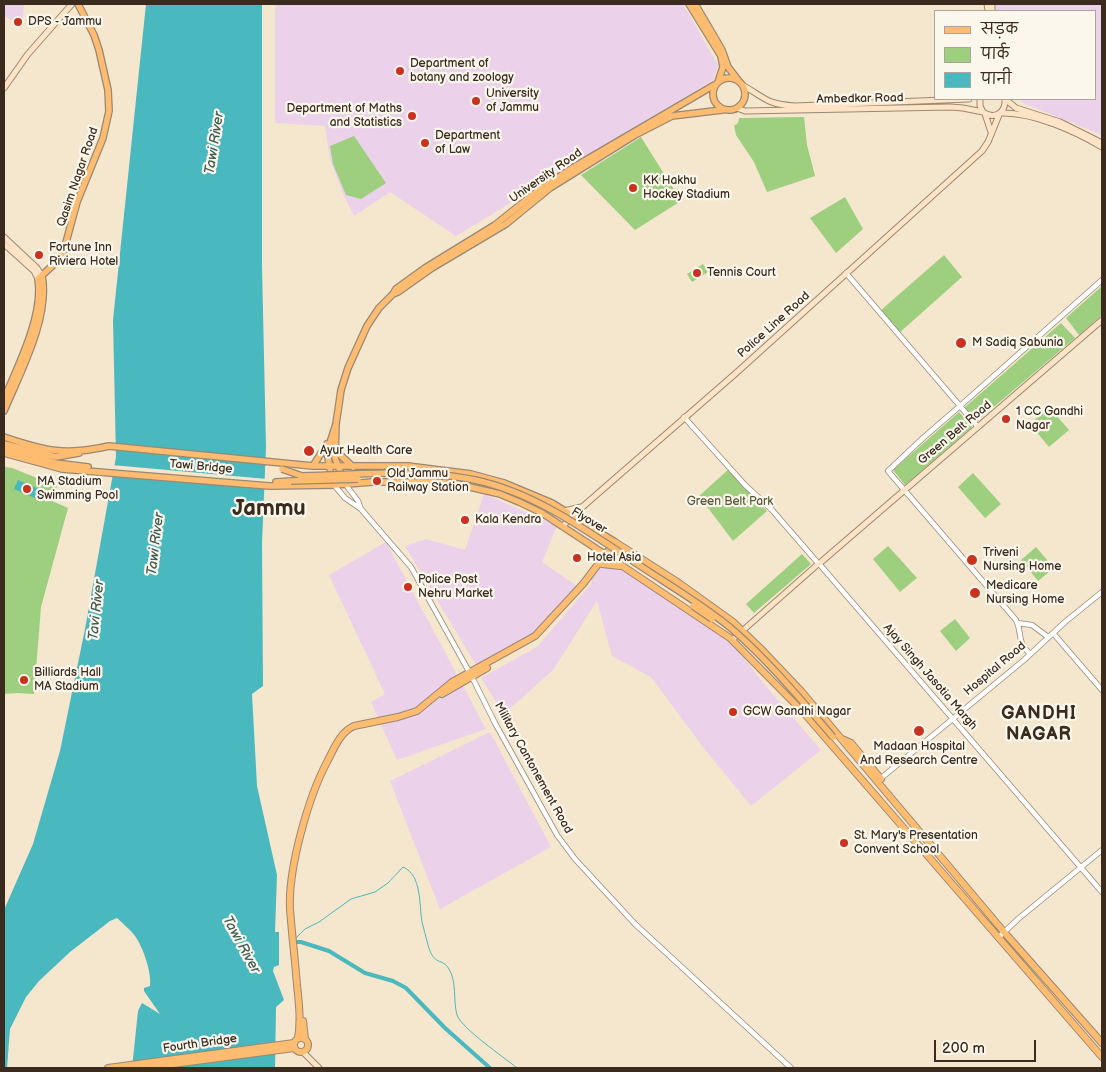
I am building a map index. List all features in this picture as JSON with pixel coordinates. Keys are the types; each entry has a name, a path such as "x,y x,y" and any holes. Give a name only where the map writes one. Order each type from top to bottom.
{"highway":[{"path":"298,971 300,1017 295,1043 297,1051 304,1051 308,1043 305,1039 294,929 294,892 305,833 322,782 345,738 354,730 417,715 446,691 538,633 583,584 616,543 676,581 733,622 800,690 847,747 879,780"},
{"path":"471,675 517,651 545,632 602,564 607,555"},
{"path":"607,555 721,631 804,713 1102,1057"},
{"path":"602,564 612,564 626,568"},
{"path":"841,739 851,742 879,780 1004,932 1102,1044"},
{"path":"295,1043 305,1039"},
{"name":"Fourth Bridge","path":"108,1068 295,1043"},
{"name":"Fourth Bridge","path":"143,1068 295,1043"}],"main road":[{"path":"689,4 721,56 723,67 713,93 713,99 722,110 737,108 742,104 745,93 728,67 722,50 694,4"},
{"path":"4,88 28,54 73,5"},
{"name":"Qasim Nagar Road","path":"40,277 62,257 77,202 103,138 109,103 108,90 94,35 73,5"},
{"path":"717,83 729,78 772,103 795,106 944,100"},
{"name":"University Road","path":"336,424 343,384 356,347 376,312 396,289 425,268 495,224 547,184 717,83"},
{"path":"980,100 980,106 991,132"},
{"name":"Police Line Road","path":"563,526 982,151 1006,105 1005,100"},
{"path":"1006,100 1016,108 1049,118 1102,143"},
{"name":"Ambedkar Road","path":"737,108 745,111 963,108 993,116 1000,114 1029,117 1049,122 1102,147"},
{"name":"University Road","path":"667,114 722,110"},
{"path":"4,237 37,268 42,298 34,337 4,411"},
{"path":"4,244 40,277 39,292 30,334 4,399"},
{"name":"Green Belt Road","path":"732,640 904,489 1102,320"},
{"path":"314,466 336,424"},
{"path":"336,424 335,450 338,466 346,485"},
{"path":"331,436 327,452 334,485"},
{"path":"4,437 48,451 83,451"},
{"path":"4,444 56,457 109,446 314,466 408,466 471,474 504,482 554,504 616,543"},
{"path":"4,448 55,462 101,470"},
{"path":"335,450 353,467"},
{"path":"4,453 58,468 101,470"},
{"name":"Flyover","path":"271,461 282,468 302,476 434,474 478,481 502,487 522,495 546,507 610,546 732,630 773,669 834,736 847,747"},
{"path":"360,483 353,480 354,471 366,470 370,467"},
{"name":"Tawi Bridge","path":"101,470 271,484"},
{"name":"Flyover","path":"271,484 291,481 434,477 467,481 501,490 545,510 608,548 712,619 721,631"},
{"path":"271,484 299,486 346,485 373,482 434,482 476,488 519,502 563,526 607,555"},
{"path":"564,511 583,507 581,521"},
{"path":"304,1051 318,1067"}],"street":[{"path":"846,273 978,427"},
{"path":"1029,653 1021,643 1018,623 888,471 1102,280"},
{"name":"Ajay Singh Jasotia Margh","path":"684,416 745,485 776,514 1102,892"},
{"path":"334,485 345,498 361,509"},
{"name":"Military Cantonement Road","path":"346,485 358,501 361,509 411,567 557,834 575,859 635,924 791,1068"},
{"name":"Hospital Road","path":"879,780 1024,660 1029,653 1102,592"},
{"path":"1018,623 1035,627 1048,637"},
{"path":"1053,633 1102,690"},
{"path":"998,938 1102,850"}],"shaded area":[{"name":"DPS - Jammu","path":"4,4 24,4 22,28 4,15"},
{"name":"University of Jammu","path":"275,4 683,4 718,65 713,80 456,236 390,192 354,216 330,160 325,126 275,123"},
{"path":"995,4 1102,4 1102,135 1023,103 1020,100 1096,100 1096,10 996,10"},
{"path":"484,494 557,526 542,562 577,586 535,633 476,665 405,546 426,539 465,550"},
{"path":"386,542 486,729 397,760 371,702 385,694 329,575"},
{"name":"GCW Gandhi Nagar","path":"608,556 730,638 759,678 821,750 751,806 703,747 651,677 612,656 597,601 553,670 504,714 481,678 537,647 592,583 591,576"},
{"path":"490,732 551,847 440,909 390,781"}],"green space":[{"path":"804,117 807,145 815,176 767,192 754,162 736,135 734,126 738,123 739,118"},
{"path":"354,136 386,183 361,199 346,195 333,164 330,146"},
{"name":"KK Hakhu Hockey Stadium","path":"641,137 681,201 635,230 581,175"},
{"path":"845,197 863,229 836,253 810,218"},
{"path":"944,255 962,277 898,334 880,311"},
{"name":"Tennis Court","path":"703,264 708,272 692,282 687,274"},
{"path":"1102,286 1102,315 1079,335 1066,318"},
{"path":"1061,323 1075,338 976,422 964,408"},
{"path":"1049,407 1069,430 1049,447 1030,424"},
{"path":"959,412 972,427 905,485 893,470"},
{"path":"4,467 12,468 57,486 52,501 68,508 41,607 34,694 4,694"},
{"name":"Green Belt Park","path":"729,469 767,511 733,541 699,496"},
{"path":"973,473 1001,504 985,518 958,487"},
{"path":"888,546 917,578 900,592 873,559"},
{"path":"1036,547 1054,568 1038,581 1021,560"},
{"path":"802,554 811,564 754,613 746,604"},
{"path":"955,619 970,638 956,651 940,631"}],"water":[{"path":"146,4 262,4 262,266 266,447 262,543 263,686 252,694 257,786 277,875 275,932 279,932 279,965 274,967 273,971 284,1000 276,1007 275,1068 132,1068 138,1011 142,1003 160,1014 144,991 144,988 150,986 150,981 148,967 141,947 133,933 117,918 110,921 70,952 39,981 26,997 10,1029 7,1068 4,1068 4,910 33,844 60,751 85,629 116,457 113,320"},
{"name":"MA Stadium Swimming Pool","path":"18,480 41,490 37,499 14,489"}],"pier":[{"path":"112,465 267,479 267,489 110,476"}],"waterway":[{"path":"296,938 305,929 319,922 351,899 375,892 388,883 403,867 409,871 417,883 422,922 430,952 435,959 446,965 451,974 457,1015 460,1021 517,1068"},
{"path":"292,942 301,942 329,951 365,973 393,981 406,988 445,1028 490,1068"}],"place":[{"name":"DPS - Jammu","path":"18,22"},
{"name":"Department of botany and zoology","path":"400,71"},
{"name":"University of Jammu","path":"476,101"},
{"name":"Department of Maths and Statistics","path":"412,116"},
{"name":"Department of Law","path":"425,143"},
{"name":"KK Hakhu Hockey Stadium","path":"633,188"},
{"name":"Fortune Inn Riviera Hotel","path":"39,255"},
{"name":"Tennis Court","path":"697,273"},
{"name":"M Sadiq Sabunia","path":"961,343"},
{"name":"1 CC Gandhi Nagar","path":"1006,419"},
{"name":"Ayur Health Care","path":"309,451"},
{"name":"Old Jammu Railway Station","path":"377,481"},
{"name":"MA Stadium Swimming Pool","path":"27,489"},
{"name":"Kala Kendra","path":"465,520"},
{"name":"Hotel Asia","path":"577,558"},
{"name":"Triveni Nursing Home","path":"972,560"},
{"name":"Police Post Nehru Market","path":"408,587"},
{"name":"Medicare Nursing Home","path":"975,593"},
{"name":"Billiards Hall MA Stadium","path":"24,680"},
{"name":"GCW Gandhi Nagar","path":"733,712"},
{"name":"Madaan Hospital And Research Centre","path":"919,731"},
{"name":"St. Mary's Presentation Convent School","path":"844,843"}],"district":[{"name":"Jammu","path":"269,509"},
{"name":"GANDHI NAGAR","path":"1039,724"}],"water label":[{"name":"Tawi River","path":"215,143"},
{"name":"Tawi River","path":"156,544"},
{"name":"Tavi River","path":"97,610"},
{"name":"Tawi River","path":"241,945"}]}
